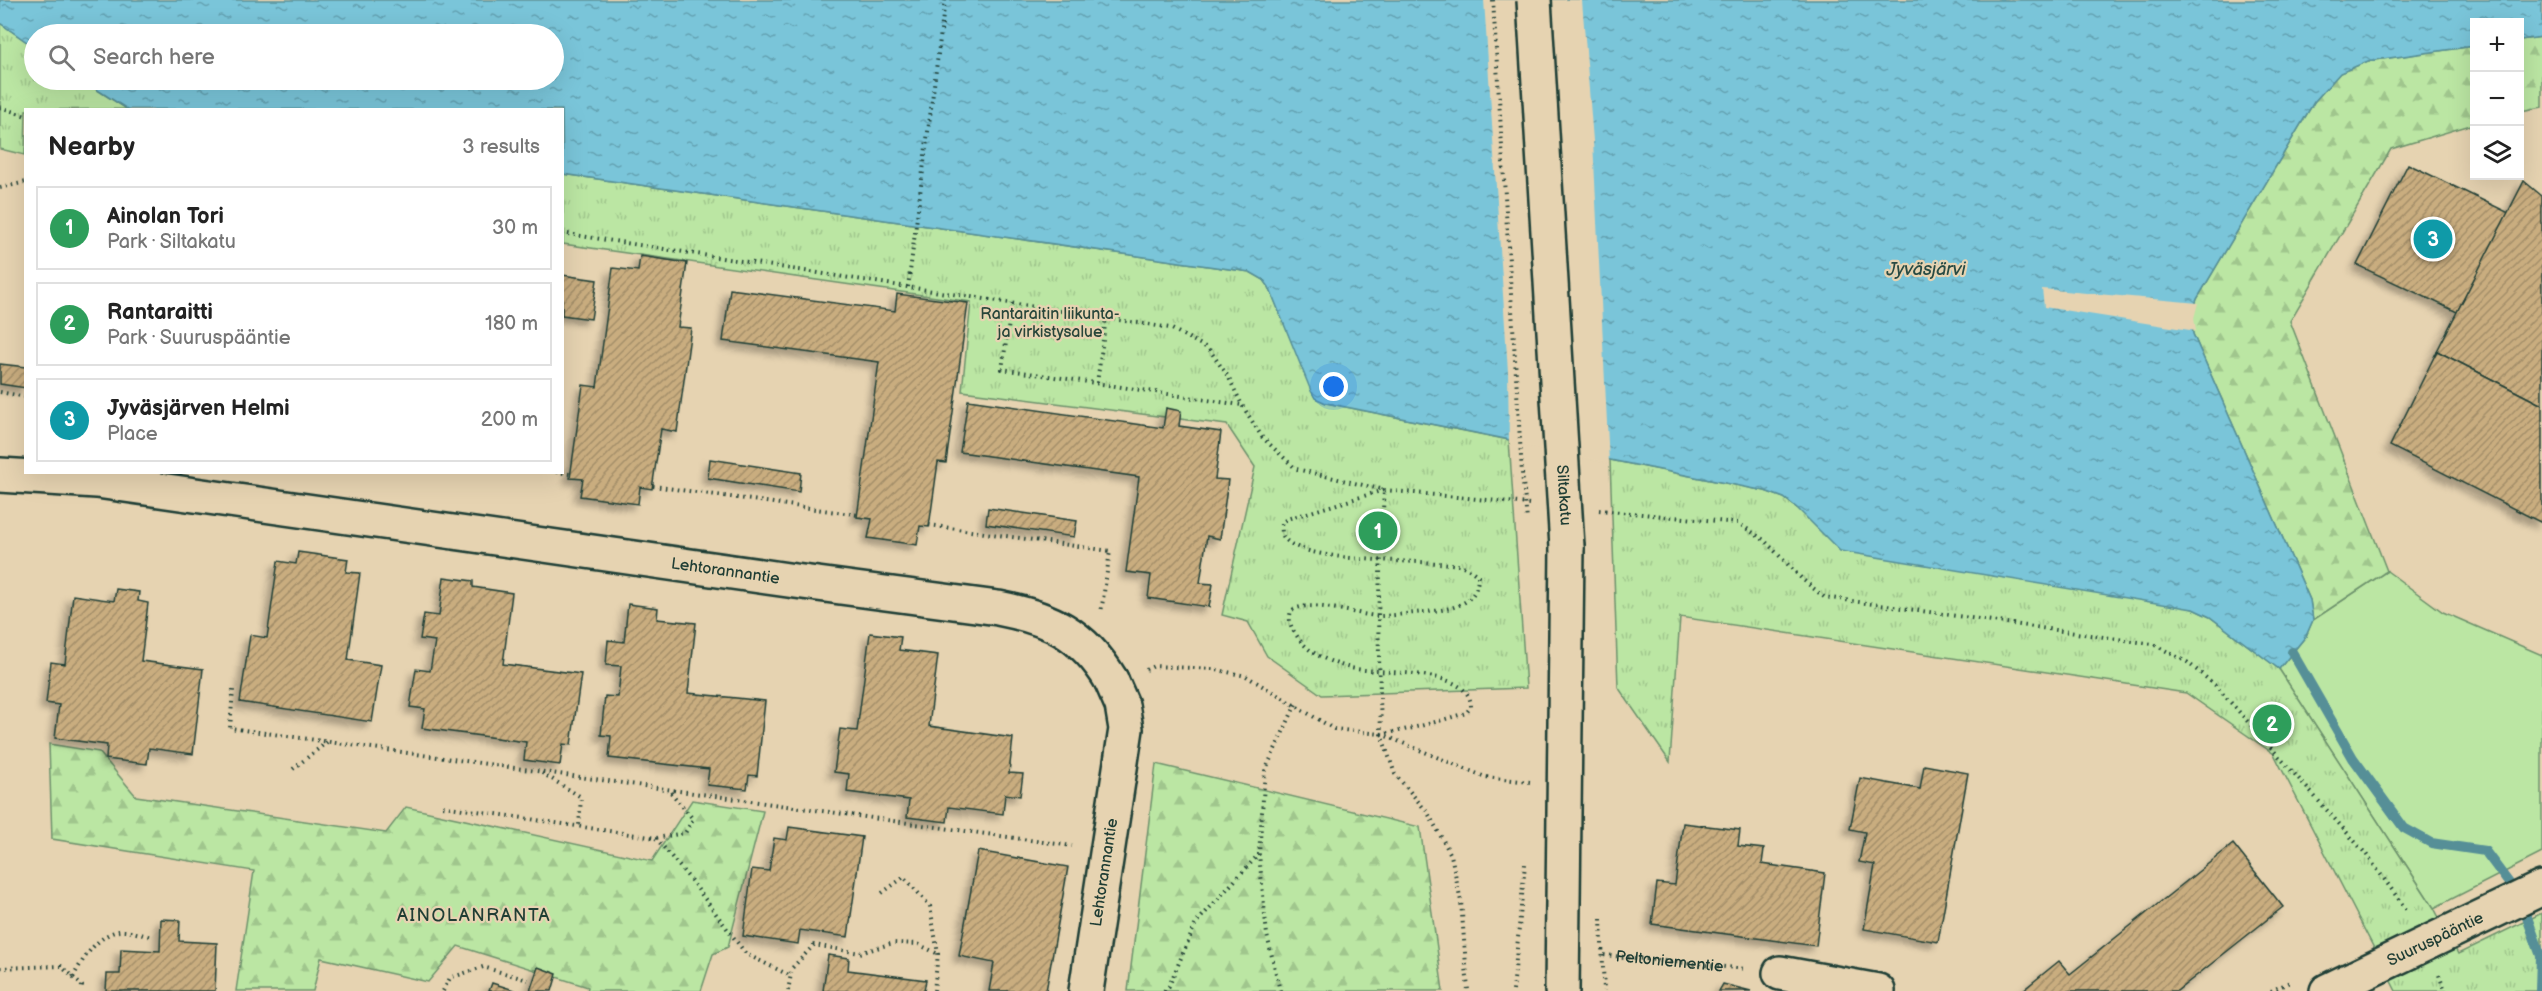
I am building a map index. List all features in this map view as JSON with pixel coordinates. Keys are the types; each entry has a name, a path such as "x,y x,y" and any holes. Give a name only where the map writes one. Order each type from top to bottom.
{"street":[{"name":"Siltakatu","path":"1534,0 1567,547 1562,991"},
{"name":"Lehtorannantie","path":"0,475 97,481 1015,611 1066,631 1085,643 1100,661 1122,705 1126,729 1086,991"},
{"name":"Suuruspääntie","path":"2327,991 2542,888"},
{"path":"1780,973 1878,991"}],"path":[{"path":"908,287 945,0"},
{"path":"1493,0 1527,523"},
{"path":"0,107 24,115"},
{"path":"0,188 24,182"},
{"path":"1012,303 1002,369 1242,405"},
{"path":"1097,383 1106,318"},
{"path":"0,392 24,396"},
{"path":"564,473 570,474"},
{"path":"652,486 858,515"},
{"path":"1380,734 1408,730 1466,713 1472,707 1471,697 1457,683 1380,670 1347,667 1313,653 1299,640 1290,627 1289,617 1295,608 1307,606 1378,616 1452,609 1473,596 1478,586 1478,576 1459,565 1380,560 1342,557 1306,550 1283,536 1282,522 1384,490 1380,560 1378,616 1380,670 1380,734 1395,774 1428,813 1451,855 1461,901 1468,991"},
{"path":"929,525 1110,551 1100,619"},
{"path":"1139,662 1145,671"},
{"path":"233,690 230,728 1074,846"},
{"path":"1280,991 1267,935 1259,854 1265,771 1296,704"},
{"path":"293,770 327,741"},
{"path":"538,771 581,797 579,826"},
{"path":"443,806 656,838 685,833 693,819 668,789"},
{"path":"656,838 746,954 791,976"},
{"path":"1164,991 1169,986 1196,923 1259,854"},
{"path":"882,893 904,878 930,906 938,954 934,991"},
{"path":"73,977 82,959 101,939 120,931 152,937"},
{"path":"788,991 792,968 814,945 860,953 892,943 918,944 938,954"},
{"name":"Peltoniementie","path":"1604,955 1780,973"},
{"path":"0,968 61,966 82,986 81,991"},
{"path":"443,991 450,978 483,967 528,980"}],"green space":[{"path":"0,23 24,40 24,90 98,90 125,108 24,108 24,155 0,149"},
{"path":"2542,37 2542,107 2524,110 2524,72 2524,39"},
{"path":"2470,47 2470,125 2391,149 2290,321 2387,571 2313,620 2310,600 2193,334 2191,318 2197,299 2314,102 2340,73 2368,61"},
{"name":"Rantaraitin liikunta- ja virkistysalue","path":"564,174 1250,272 1264,280 1269,287 1315,398 1326,403 1509,440 1526,688 1322,695 1267,656 1248,622 1222,615 1255,467 1227,425 962,391 971,302 564,244"},
{"path":"1610,460 1765,491 1784,498 1797,508 2193,609 2210,617 2279,669 2434,908 2458,954 2542,913 2542,991 2396,991 2274,754 2186,693 1680,617 1670,762 1618,687"},
{"path":"2387,571 2443,612 2542,655 2542,853 2434,908 2279,669 2306,636 2313,620"},
{"path":"49,744 99,752 136,796 386,833 406,807 652,861 692,800 763,811 728,947 713,954 701,991 587,991 588,987 458,946 428,982 321,958 313,991 236,991 254,871 52,839"},
{"path":"1156,764 1420,827 1443,991 1128,991"}],"water":[{"name":"Jyväsjärvi","path":"0,0 2542,0 2542,37 2524,39 2524,18 2470,18 2470,47 2368,61 2340,73 2314,102 2197,299 2191,318 2193,334 2310,600 2313,620 2306,636 2279,669 2210,617 2193,609 1840,551 1797,508 1784,498 1765,491 1326,403 1315,398 1311,391 1269,287 1264,280 1250,272 564,174 564,108 125,108 98,90 564,90 564,24 24,24 24,40 0,23"}],"pier":[{"path":"1484,0 1582,0 1593,141 1609,463 1509,443 1508,372"},
{"path":"2042,289 2198,303 2194,318 2196,331 2044,307"}],"building":[{"path":"2408,164 2509,213 2457,312 2357,265"},
{"path":"2524,181 2542,196 2542,405 2437,351"},
{"path":"640,256 687,263 678,327 691,328 677,432 661,429 652,489 640,487 638,504 580,496 583,479 570,478 583,385 597,387 613,268 638,271"},
{"path":"564,275 597,280 591,319 564,315"},
{"path":"730,289 895,311 897,294 968,303 946,463 938,462 929,527 920,526 917,545 868,538 872,519 857,517 879,362 723,341"},
{"path":"2437,351 2542,405 2542,523 2390,446"},
{"path":"0,364 24,367 24,388 0,384"},
{"path":"968,400 1163,428 1166,408 1181,411 1179,426 1221,432 1215,479 1228,480 1220,539 1207,536 1200,583 1213,584 1209,607 1148,598 1151,575 1126,572 1139,477 960,452"},
{"path":"710,459 801,473 799,492 708,478"},
{"path":"988,508 1077,521 1074,537 986,524"},
{"path":"298,552 348,559 346,572 360,573 348,660 381,665 372,722 240,702 250,635 267,638 278,561 296,564"},
{"path":"444,577 473,581 473,587 512,593 503,664 581,674 571,745 563,744 560,765 524,760 526,742 422,728 425,709 410,707 416,669 430,671 435,641 420,639 424,614 439,616"},
{"path":"116,589 139,592 138,601 148,603 141,661 203,669 193,754 149,748 147,764 106,759 107,745 55,738 59,705 46,703 51,662 65,664 73,595 114,601"},
{"path":"628,604 658,608 657,619 696,623 688,693 765,701 757,776 749,775 747,789 707,785 709,769 609,758 611,736 601,735 605,696 618,697 621,666 606,665 608,640 624,642"},
{"path":"870,633 901,637 899,650 938,655 929,726 1013,738 1009,773 1023,774 1020,796 1005,794 1003,814 949,807 947,822 907,817 909,800 847,792 849,774 834,772 840,729 857,731"},
{"path":"1924,765 1968,773 1938,942 1864,929 1875,865 1859,862 1865,832 1850,829 1860,778 1920,789"},
{"path":"1683,823 1740,830 1738,846 1764,849 1762,864 1825,873 1816,946 1652,924 1657,883 1675,885"},
{"path":"789,827 862,837 848,937 800,930 798,944 743,936 752,869 769,871 774,838 787,840"},
{"path":"2233,844 2283,907 2177,991 2022,991 2059,961 2070,974"},
{"path":"978,851 1068,867 1046,991 989,991 994,963 959,956"},
{"path":"161,919 180,920 179,941 217,943 215,991 106,991 107,974 120,974 121,949 160,951"},
{"path":"828,955 849,958 848,970 926,980 924,991 823,991"},
{"path":"538,967 557,974 552,991 530,991"},
{"path":"492,983 517,991 489,991"},
{"path":"1723,984 1751,991 1719,991"}],"waterway":[{"path":"2292,652 2353,758 2404,828 2431,843 2485,851 2520,898 2541,956 2540,991"}],"place":[{"name":"Jyväsjärven Helmi","path":"2433,239"},
{"name":"Ainolan Tori","path":"1378,531"},
{"name":"Rantaraitti","path":"2272,724"}],"district":[{"name":"AINOLANRANTA","path":"474,915"}]}
